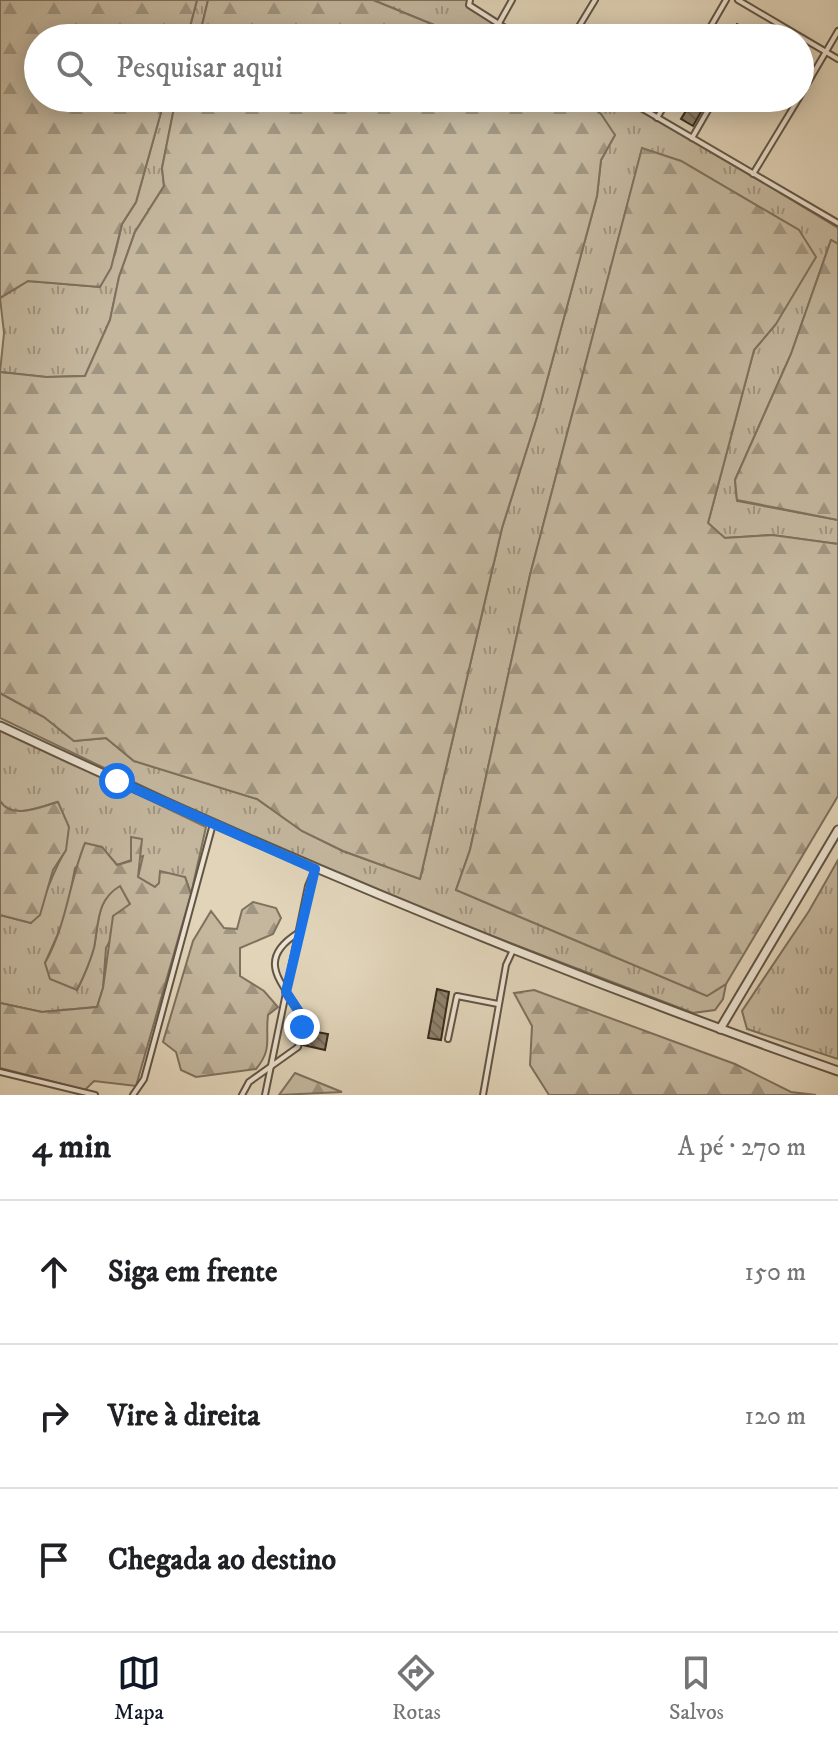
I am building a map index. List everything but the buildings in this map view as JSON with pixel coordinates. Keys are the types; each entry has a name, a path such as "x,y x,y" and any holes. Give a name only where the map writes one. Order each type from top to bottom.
{"street":[{"path":"0,726 315,869 513,950 838,1071"},
{"path":"720,1029 838,830"}],"lane":[{"path":"470,0 469,5 496,24"},
{"path":"499,24 512,0"},
{"path":"580,24 595,0"},
{"path":"712,24 726,0"},
{"path":"738,0 779,24"},
{"path":"814,72 838,31"},
{"path":"814,45 838,59"},
{"path":"647,112 838,223"},
{"path":"657,118 661,112"},
{"path":"692,138 707,112"},
{"path":"753,174 790,112"},
{"path":"133,1095 144,1079 213,824"},
{"path":"265,1095 298,933 315,869"},
{"path":"242,1095 249,1082 291,1054 302,1038 303,1018 275,974 274,963 287,940 298,933"},
{"path":"483,1095 499,1004 513,950"},
{"path":"448,1039 457,996 499,1004"},
{"path":"0,1072 95,1095"}],"green space":[{"path":"0,0 197,0 191,24 24,24 24,112 161,112 136,202 122,224 111,268 100,287 28,281 0,298"},
{"path":"197,0 208,0 202,24 191,24"},
{"path":"208,0 373,0 432,24 202,24"},
{"path":"373,0 470,0 470,5 499,24 432,24"},
{"path":"161,112 173,112 162,168 164,186 135,232 119,277 110,320 85,376 46,377 0,372 4,333 0,298 28,281 100,287 115,254 122,224 136,202"},
{"path":"173,112 598,112 615,135 601,160 597,196 537,417 502,528 420,879 343,851 302,831 257,799 134,761 106,738 74,741 44,717 0,693 0,372 46,377 85,376 110,320 119,277 135,232 164,186 162,168"},
{"path":"593,112 647,112 838,228 838,244 831,240 791,354 735,480 737,501 838,520 838,544 772,535 724,538 708,523 754,350 776,324 799,230 681,161 642,149 530,575 470,850 456,890 707,996 726,984 723,999 715,1010 693,1013 424,910 213,820 0,718 0,693 44,717 74,741 106,738 134,761 257,799 302,831 343,851 420,879 502,528 537,417 597,196 601,160 615,135"},
{"path":"642,148 681,161 799,230 816,257 776,324 754,350 708,523 725,538 772,535 838,544 838,796 726,984 707,996 456,890 470,850 530,575"},
{"path":"831,240 838,244 838,520 737,500 735,480 791,354"},
{"path":"0,728 206,827 191,894 185,877 155,887 138,877 143,856 117,865 101,847 75,868 66,916 45,963 77,990 87,969 100,913 107,898 120,885 130,904 106,948 103,988 97,1007 42,1012 0,1003 0,915 31,923 66,850 57,802 19,811 5,807 0,801"},
{"path":"0,801 5,807 19,811 58,802 69,827 66,850 53,870 40,915 31,923 0,915"},
{"path":"131,837 142,839 138,877 155,887 159,883 160,871 185,877 191,894 136,1086 94,1081 85,1090 0,1068 0,1003 42,1012 97,1007 103,988 113,916 130,904 120,886 103,905 94,948 77,990 50,979 45,963 59,932 85,843 102,847 117,865 131,861"},
{"path":"838,860 838,1059 747,1029 742,1011 809,911"},
{"path":"253,902 276,908 281,918 273,934 240,948 240,976 264,991 278,1007 268,1015 265,1055 256,1069 196,1077 181,1070 176,1052 163,1042 193,941 211,911 224,928 237,929 242,910"},
{"path":"534,990 735,1064 791,1092 816,1095 549,1095 530,1065 532,1026 514,993"},
{"path":"295,1073 342,1092 279,1095"}],"route":[{"path":"117,781 315,869 308,886 286,992 303,1018 302,1027"}]}
